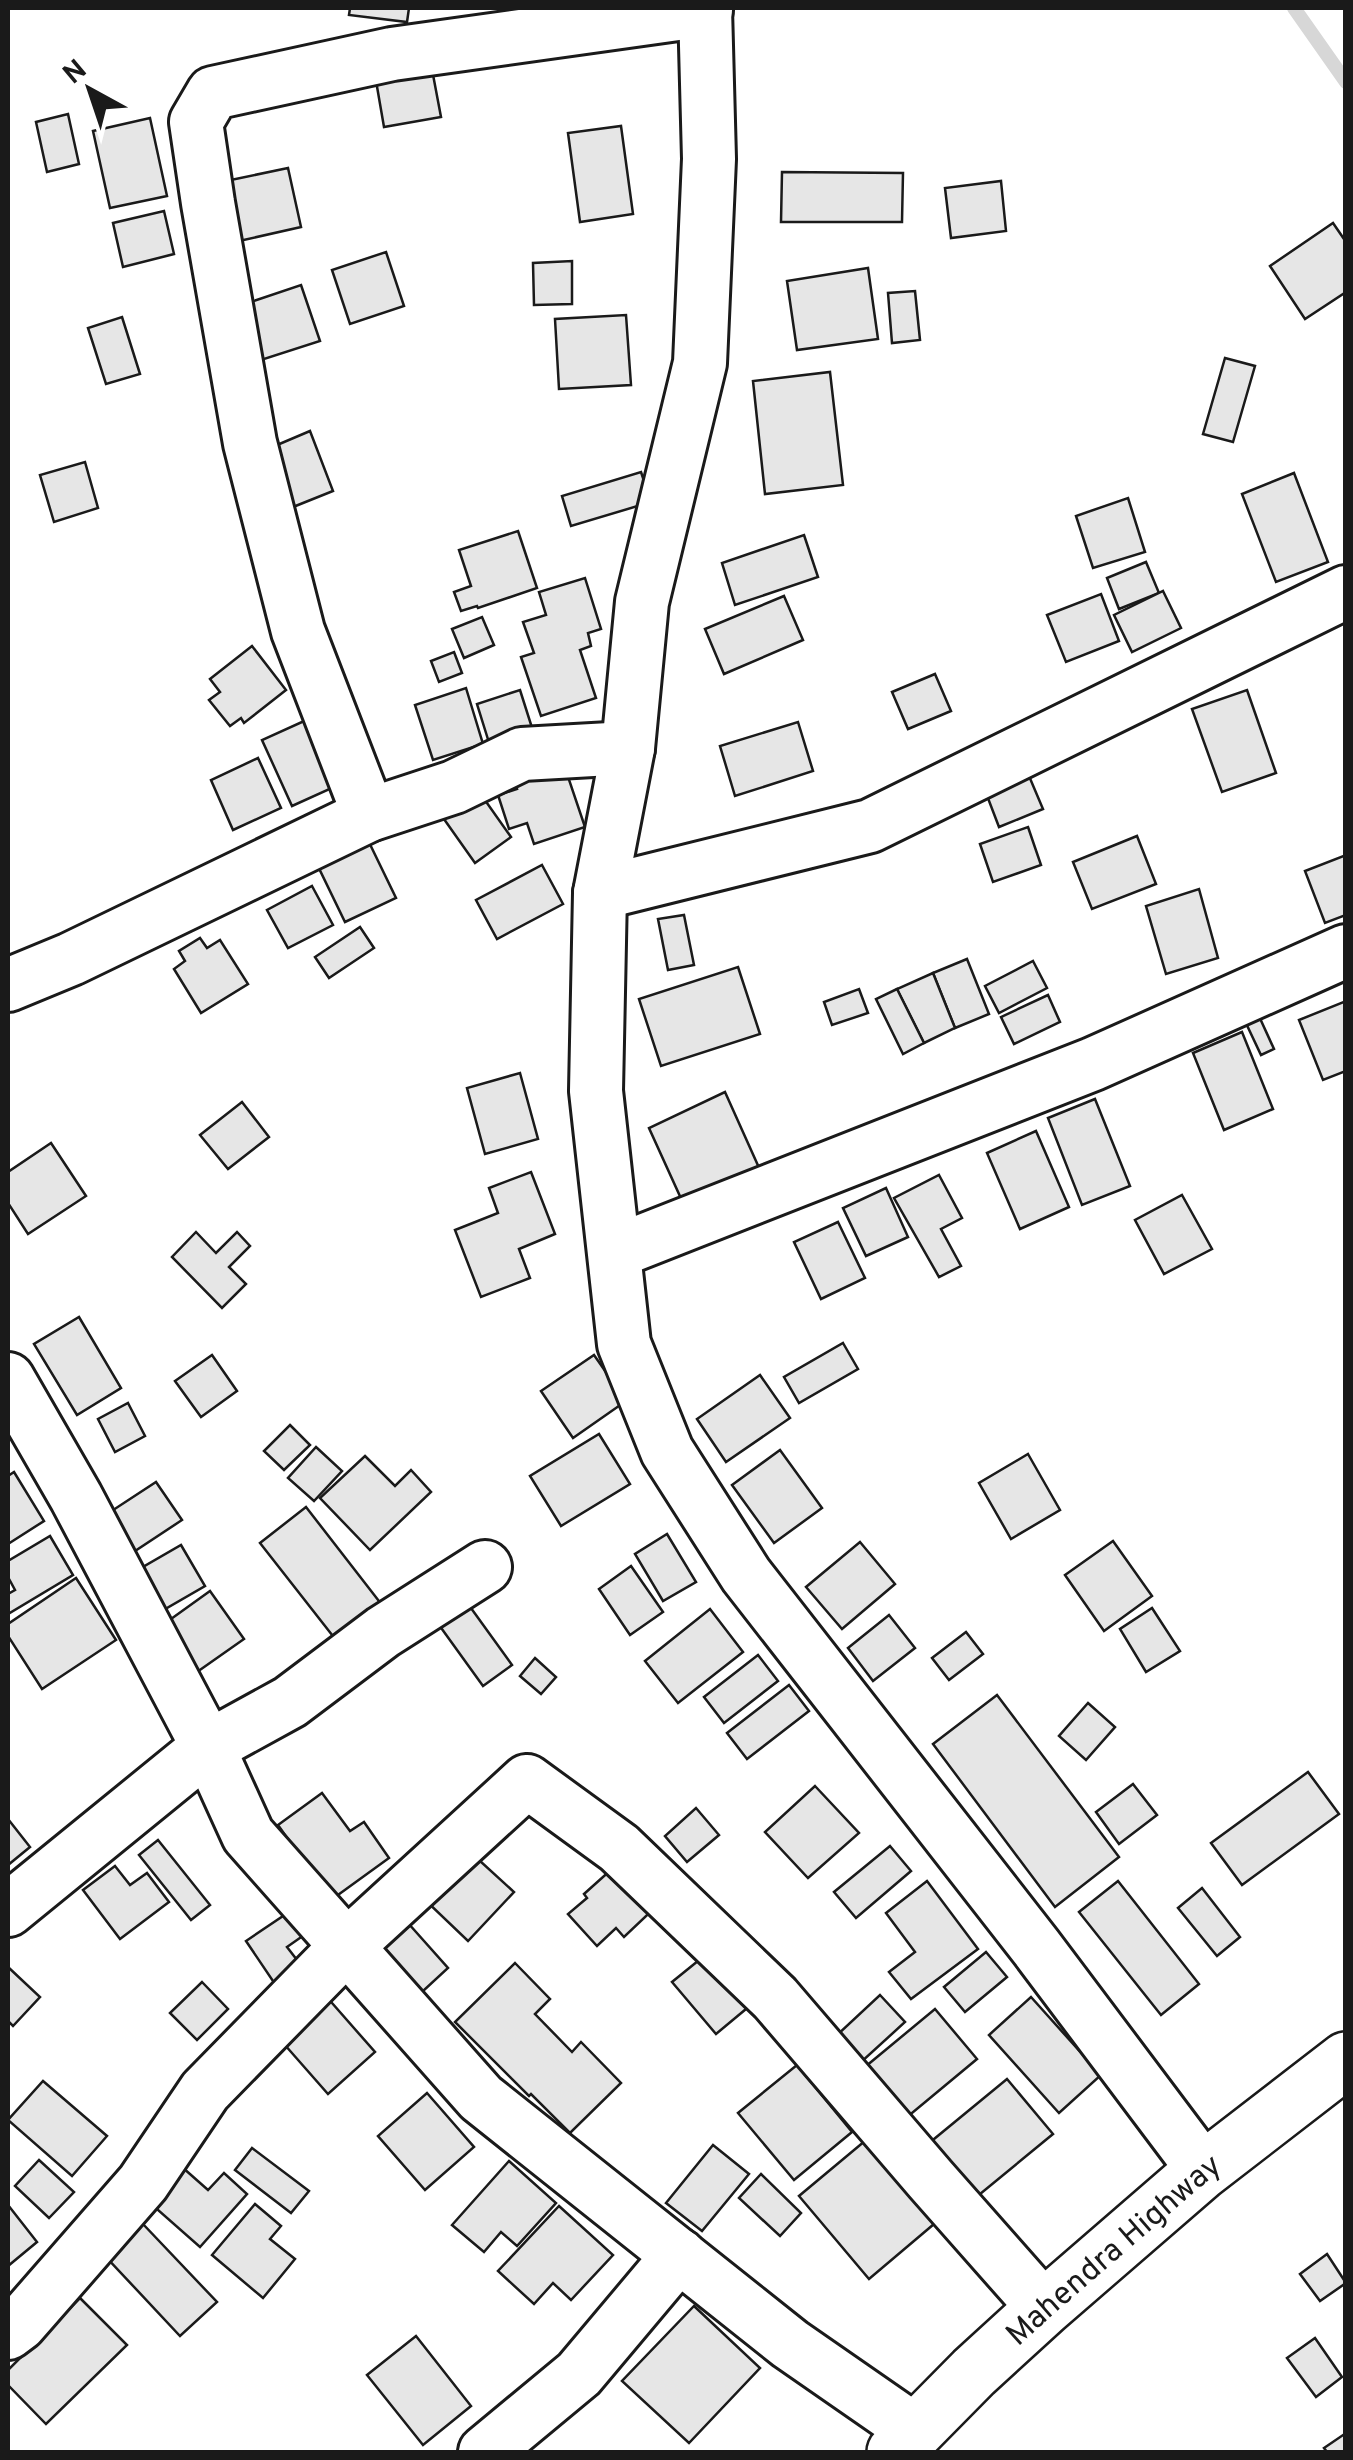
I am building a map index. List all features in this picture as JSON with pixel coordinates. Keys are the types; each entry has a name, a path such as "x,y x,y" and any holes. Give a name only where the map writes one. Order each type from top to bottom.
{"highway":[{"name":"Mahendra Highway","path":"904,2442 1044,2308 1201,2172 1346,2060"}],"street":[{"path":"369,814 298,631 250,443 196,122 213,93 392,54 705,9 709,159 700,364 642,602 628,748 600,892 596,1091 624,1344 667,1451 746,1574 1036,1947 1201,2172"},
{"path":"600,892 870,826 1346,592"},
{"path":"8,985 72,959 369,814 454,787 522,754 628,748"},
{"path":"614,1252 1093,1064 1346,952"},
{"path":"8,1379 76,1497 208,1747 248,1835 481,2098 790,2344 904,2442"},
{"path":"8,1910 208,1747 290,1702 383,1632 485,1567"},
{"path":"8,2334 143,2183 205,2090 347,1946 527,1781 619,1848 775,1998 1044,2308"},
{"path":"485,2452 579,2374 678,2255"}],"building":[{"path":"350,8 409,8 407,22 349,15"},
{"path":"431,64 441,117 384,127 375,75"},
{"path":"68,114 79,164 47,172 36,122"},
{"path":"150,118 167,196 110,208 93,131"},
{"path":"621,126 633,214 580,222 568,133"},
{"path":"288,168 301,227 239,241 226,181"},
{"path":"782,172 903,173 902,222 781,222"},
{"path":"1001,181 1006,231 951,238 945,188"},
{"path":"164,211 174,254 123,267 113,223"},
{"path":"1333,223 1346,242 1346,292 1305,319 1270,266"},
{"path":"386,252 404,306 350,324 332,270"},
{"path":"572,261 572,304 534,305 533,263"},
{"path":"868,268 878,339 797,350 787,281"},
{"path":"301,285 320,341 261,360 242,305"},
{"path":"915,291 920,340 892,343 888,293"},
{"path":"626,315 631,385 559,389 555,319"},
{"path":"122,317 140,374 106,384 88,328"},
{"path":"1225,358 1255,366 1233,442 1203,434"},
{"path":"830,372 843,485 765,494 753,381"},
{"path":"310,431 333,491 293,507 270,448"},
{"path":"85,462 98,508 54,522 40,475"},
{"path":"641,472 651,502 571,526 562,496"},
{"path":"1294,473 1328,562 1276,582 1242,494"},
{"path":"1128,498 1145,552 1093,568 1076,516"},
{"path":"518,531 537,588 461,611 454,592 471,586 459,550"},
{"path":"804,535 818,577 735,605 722,563"},
{"path":"1146,562 1159,593 1119,609 1107,578"},
{"path":"585,578 601,629 588,633 591,646 580,650 596,698 541,716 521,657 534,653 523,622 546,615 539,592"},
{"path":"1163,591 1181,628 1132,652 1114,615"},
{"path":"1101,594 1119,641 1066,662 1047,615"},
{"path":"784,596 803,640 724,674 705,629"},
{"path":"482,617 494,645 464,658 452,629"},
{"path":"252,646 286,690 244,723 241,718 230,726 209,700 220,692 210,679"},
{"path":"454,652 462,673 439,682 431,661"},
{"path":"935,674 951,711 908,729 892,692"},
{"path":"466,688 483,744 433,760 415,705"},
{"path":"520,690 534,734 491,749 477,704"},
{"path":"1247,690 1276,773 1222,792 1192,709"},
{"path":"313,717 343,783 292,806 262,740"},
{"path":"798,722 813,771 735,796 720,746"},
{"path":"561,756 585,827 534,844 527,823 509,829 498,795 517,789 511,773"},
{"path":"258,758 281,808 233,830 211,780"},
{"path":"1029,776 1043,809 999,827 986,793"},
{"path":"475,786 511,837 475,863 439,812"},
{"path":"1028,827 1041,865 993,882 980,844"},
{"path":"365,834 396,898 345,922 314,858"},
{"path":"1137,836 1156,884 1092,909 1073,862"},
{"path":"1346,855 1346,915 1325,923 1305,871"},
{"path":"542,865 563,904 497,939 476,900"},
{"path":"312,886 333,925 288,948 267,910"},
{"path":"1199,889 1218,958 1166,974 1146,906"},
{"path":"684,915 694,965 668,970 658,919"},
{"path":"360,927 374,948 329,978 315,957"},
{"path":"200,938 207,948 220,940 248,984 201,1013 174,969 185,961 179,951"},
{"path":"967,959 989,1014 955,1028 933,973"},
{"path":"1033,961 1047,988 999,1013 985,986"},
{"path":"738,967 760,1034 661,1066 639,999"},
{"path":"933,973 955,1028 924,1043 897,989"},
{"path":"859,989 868,1013 832,1025 824,1002"},
{"path":"897,989 924,1043 903,1054 876,999"},
{"path":"1048,995 1060,1022 1014,1044 1001,1017"},
{"path":"1346,1001 1346,1071 1323,1080 1299,1020"},
{"path":"1258,1014 1274,1049 1261,1055 1244,1019"},
{"path":"1242,1032 1273,1109 1224,1130 1193,1053"},
{"path":"520,1073 538,1139 485,1154 467,1088"},
{"path":"725,1092 760,1170 684,1205 649,1128"},
{"path":"1095,1099 1130,1186 1082,1205 1048,1118"},
{"path":"242,1102 269,1137 228,1169 200,1135"},
{"path":"1036,1131 1069,1207 1020,1229 987,1153"},
{"path":"51,1143 86,1196 28,1234 8,1203 8,1172"},
{"path":"531,1172 555,1234 519,1249 530,1278 481,1297 455,1230 498,1213 489,1188"},
{"path":"939,1175 962,1218 941,1229 961,1266 939,1277 894,1198"},
{"path":"886,1188 908,1237 866,1256 843,1208"},
{"path":"1182,1195 1212,1249 1164,1274 1135,1220"},
{"path":"838,1222 865,1278 821,1299 794,1242"},
{"path":"196,1232 216,1253 237,1232 250,1246 229,1267 246,1284 222,1308 172,1257"},
{"path":"79,1317 121,1388 77,1415 34,1344"},
{"path":"843,1343 858,1369 799,1403 784,1377"},
{"path":"212,1355 237,1391 201,1417 175,1381"},
{"path":"594,1355 626,1401 573,1438 541,1391"},
{"path":"760,1375 790,1418 726,1462 697,1419"},
{"path":"128,1403 145,1436 115,1452 98,1419"},
{"path":"290,1425 310,1445 284,1470 264,1451"},
{"path":"599,1434 630,1484 561,1526 530,1476"},
{"path":"316,1447 342,1471 314,1501 288,1478"},
{"path":"780,1450 822,1508 774,1543 732,1485"},
{"path":"1028,1454 1060,1510 1011,1539 979,1483"},
{"path":"365,1456 395,1486 411,1470 431,1492 370,1550 320,1498"},
{"path":"14,1472 44,1521 8,1544 8,1476"},
{"path":"156,1482 182,1520 132,1553 107,1514"},
{"path":"306,1507 382,1605 336,1640 260,1543"},
{"path":"667,1534 696,1582 663,1601 635,1554"},
{"path":"50,1536 73,1575 8,1614 8,1594 15,1590 8,1577 8,1561"},
{"path":"1113,1541 1152,1596 1104,1631 1065,1575"},
{"path":"860,1542 895,1584 842,1629 806,1587"},
{"path":"181,1545 205,1586 160,1612 136,1571"},
{"path":"631,1566 663,1612 630,1635 599,1589"},
{"path":"76,1578 116,1640 42,1689 8,1636 8,1624"},
{"path":"210,1591 244,1639 197,1672 164,1624"},
{"path":"463,1597 512,1665 483,1686 434,1618"},
{"path":"1152,1608 1180,1651 1146,1672 1120,1629"},
{"path":"710,1609 743,1652 678,1703 645,1661"},
{"path":"889,1615 915,1648 873,1681 848,1648"},
{"path":"966,1632 983,1654 949,1680 932,1658"},
{"path":"758,1655 778,1681 724,1723 704,1697"},
{"path":"535,1658 556,1677 541,1694 520,1676"},
{"path":"789,1685 809,1711 747,1759 727,1733"},
{"path":"997,1695 1119,1857 1055,1907 933,1744"},
{"path":"1088,1703 1115,1727 1086,1760 1059,1736"},
{"path":"1308,1772 1339,1814 1242,1885 1211,1843"},
{"path":"1133,1784 1157,1815 1119,1844 1096,1812"},
{"path":"815,1786 859,1833 808,1878 765,1832"},
{"path":"322,1793 350,1831 364,1822 389,1858 331,1900 278,1825"},
{"path":"696,1808 719,1835 687,1862 665,1836"},
{"path":"8,1819 30,1847 8,1865"},
{"path":"158,1840 210,1905 191,1920 139,1855"},
{"path":"890,1846 911,1871 856,1918 834,1892"},
{"path":"468,1850 514,1892 468,1941 423,1898"},
{"path":"623,1859 662,1901 624,1937 616,1928 597,1946 568,1914"},
{"path":"115,1866 130,1885 147,1873 169,1902 120,1939 83,1890"},
{"path":"927,1881 978,1949 911,1999 889,1972 915,1952 886,1913"},
{"path":"1118,1881 1199,1984 1161,2015 1079,1912"},
{"path":"1202,1888 1240,1937 1217,1956 1178,1908"},
{"path":"292,1910 307,1933 287,1947 304,1969 277,1987 246,1941"},
{"path":"408,1923 448,1968 422,1992 381,1948"},
{"path":"709,1952 752,2004 716,2034 672,1982"},
{"path":"986,1952 1007,1977 965,2012 944,1987"},
{"path":"515,1963 550,1999 535,2014 572,2052 581,2042 621,2083 570,2133 455,2022"},
{"path":"8,1967 40,1997 13,2026 8,2021"},
{"path":"202,1982 228,2009 197,2040 170,2013"},
{"path":"325,1995 375,2052 328,2094 277,2036"},
{"path":"880,1995 905,2022 859,2064 835,2037"},
{"path":"1031,1997 1101,2075 1059,2113 989,2035"},
{"path":"935,2009 977,2059 906,2118 865,2067"},
{"path":"797,2065 852,2132 794,2180 738,2113"},
{"path":"1007,2079 1053,2134 974,2199 928,2144"},
{"path":"43,2081 107,2136 72,2176 8,2120"},
{"path":"427,2093 474,2147 425,2190 378,2136"},
{"path":"878,2130 947,2213 869,2279 799,2196"},
{"path":"713,2145 749,2174 702,2231 666,2203"},
{"path":"252,2148 309,2191 291,2213 235,2170"},
{"path":"39,2160 74,2192 49,2218 15,2186"},
{"path":"509,2161 556,2203 517,2246 501,2232 484,2252 452,2225"},
{"path":"182,2167 208,2190 224,2173 247,2194 200,2247 150,2203"},
{"path":"761,2174 801,2213 780,2236 739,2198"},
{"path":"255,2204 281,2226 270,2239 295,2259 263,2298 212,2255"},
{"path":"8,2205 37,2242 8,2266"},
{"path":"559,2206 613,2255 571,2300 553,2283 534,2304 498,2271"},
{"path":"142,2223 217,2302 180,2336 106,2257"},
{"path":"1327,2254 1346,2283 1320,2301 1300,2274"},
{"path":"80,2298 127,2345 46,2424 8,2385 8,2370"},
{"path":"694,2306 760,2368 689,2443 622,2381"},
{"path":"416,2336 471,2406 423,2445 367,2375"},
{"path":"1315,2338 1342,2377 1316,2397 1287,2358"},
{"path":"1346,2433 1346,2452 1327,2452 1324,2448"}],"waterway":[{"path":"1294,8 1346,82"}]}
